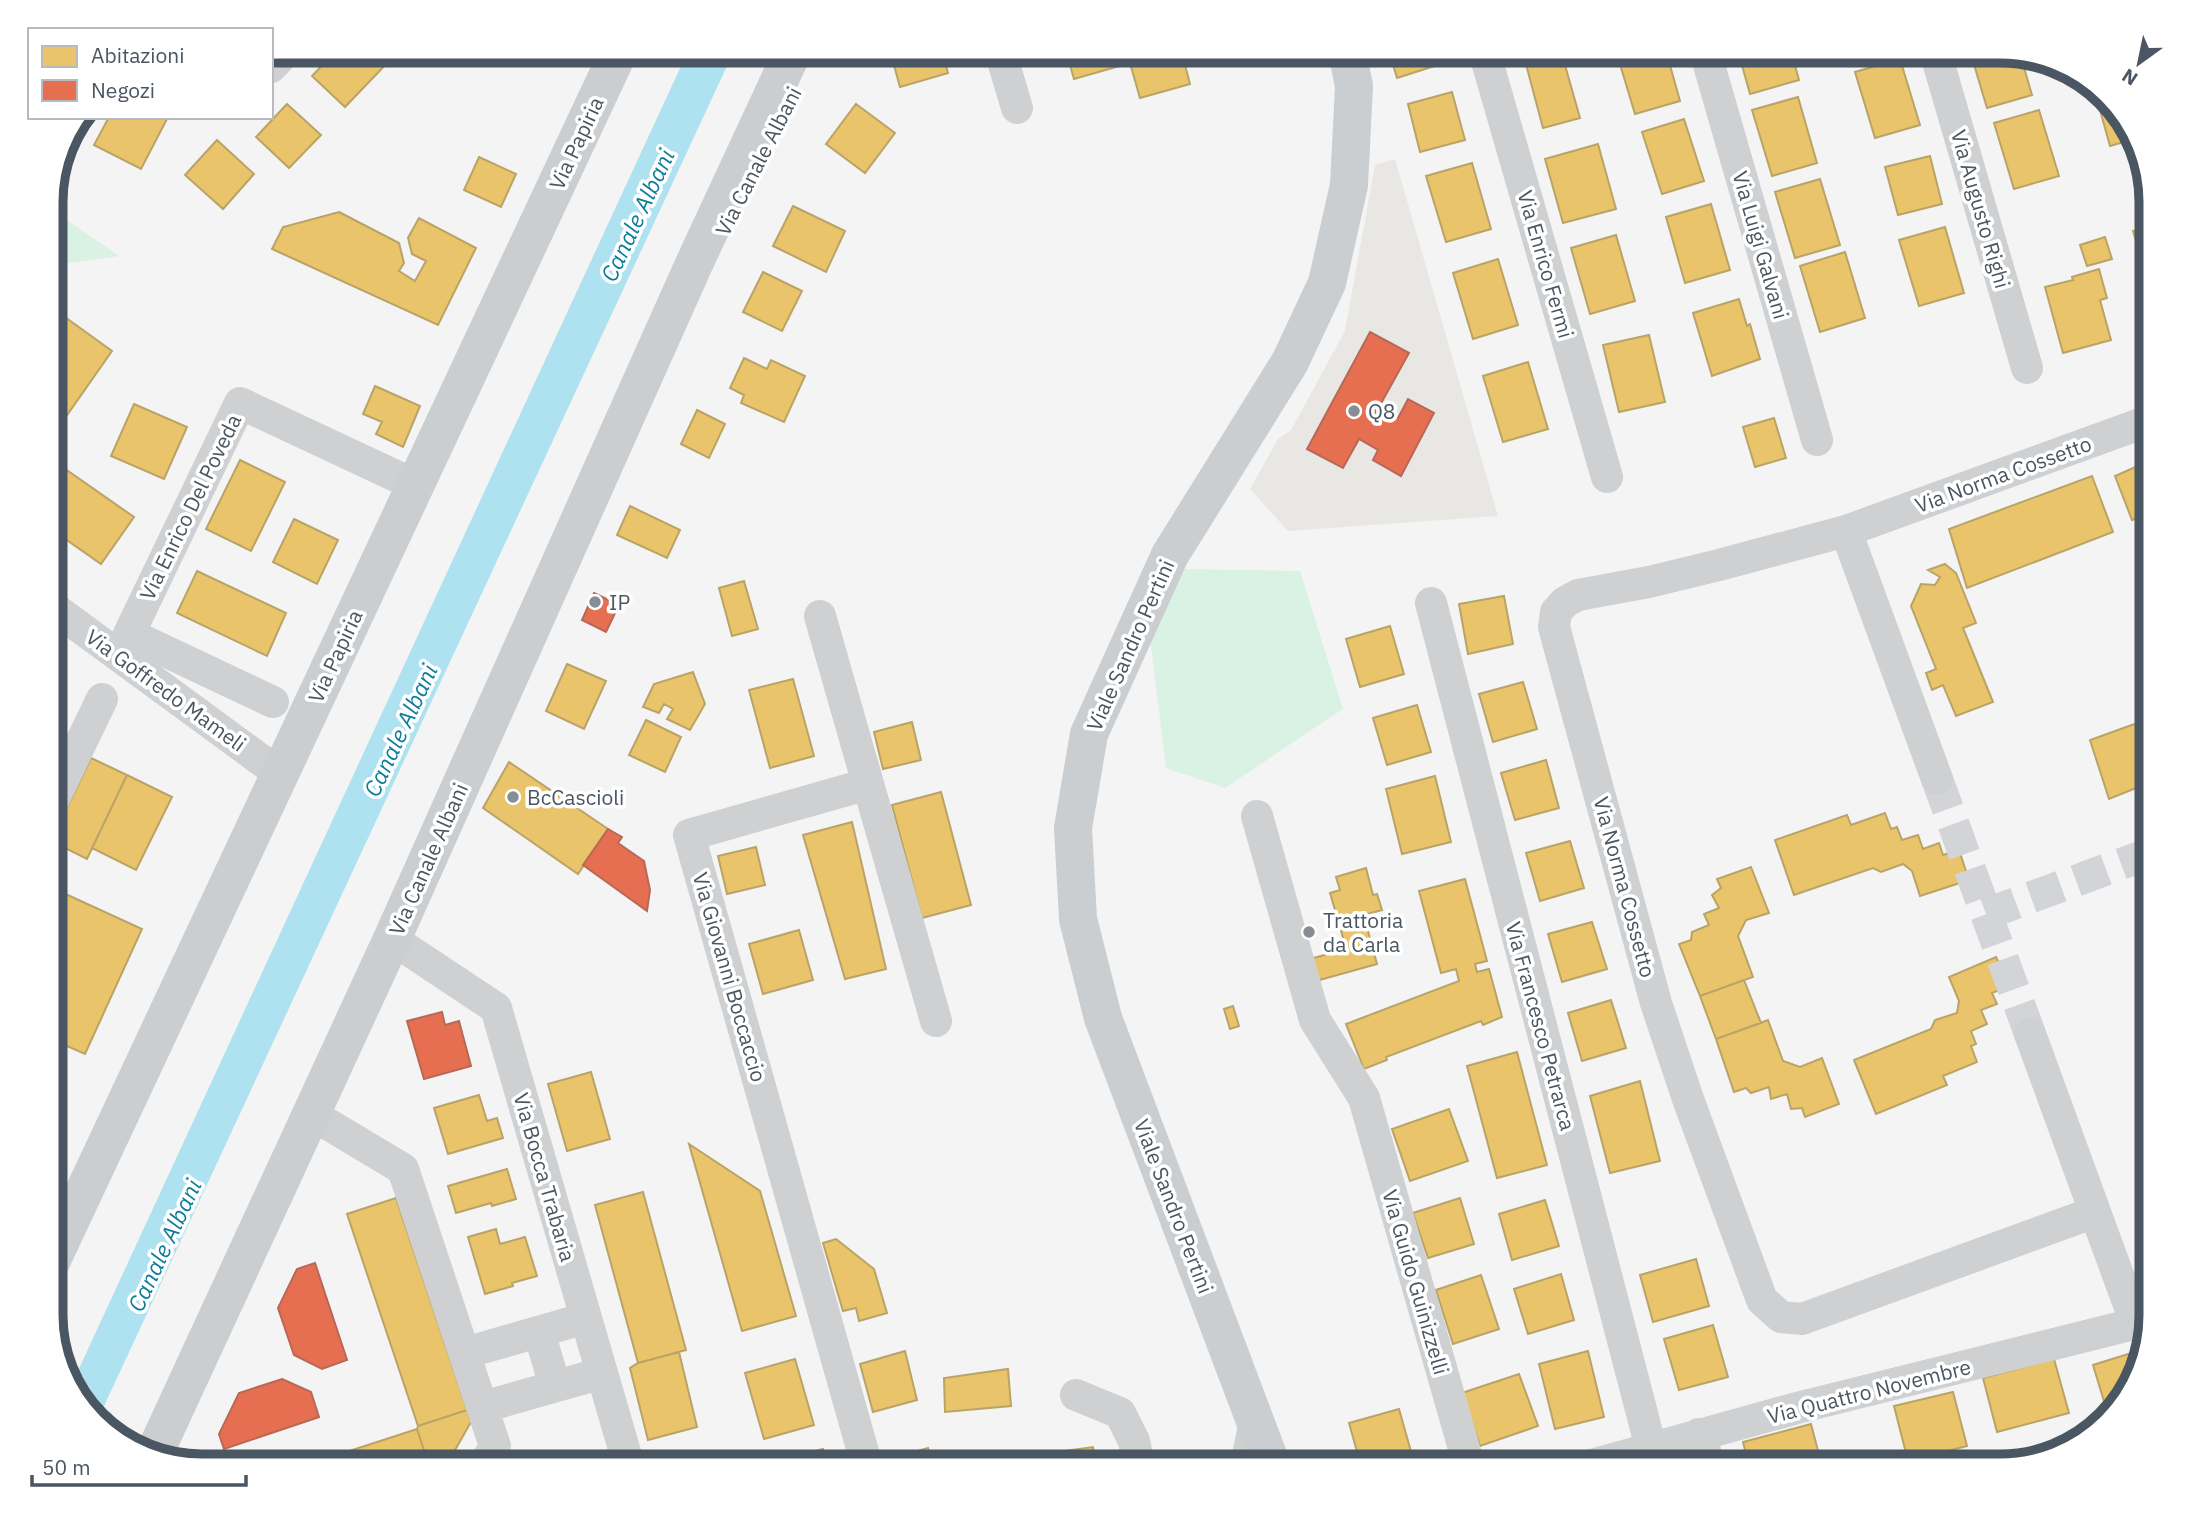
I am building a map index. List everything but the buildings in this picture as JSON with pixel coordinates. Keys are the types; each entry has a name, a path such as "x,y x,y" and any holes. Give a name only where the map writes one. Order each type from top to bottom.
{"main road":[{"name":"Via Papiria","path":"63,1226 280,774 610,63"},
{"name":"Via Canale Albani","path":"157,1447 392,939 694,264 787,63"},
{"name":"Viale Sandro Pertini","path":"1268,1454 1103,1018 1077,919 1073,828 1089,734 1154,589 1170,555 1290,362 1327,283 1349,185 1353,86 1349,63"},
{"name":"Viale Sandro Pertini","path":"1255,1420 1285,1454"}],"street":[{"name":"Via Canale Albani","path":"694,264 726,234 807,63"},
{"path":"1004,63 1017,108"},
{"name":"Via Enrico Fermi","path":"1487,63 1607,477"},
{"name":"Via Luigi Galvani","path":"1707,63 1817,440"},
{"name":"Via Augusto Righi","path":"1938,63 2027,368"},
{"name":"Via Enrico Del Poveda","path":"273,702 129,634 240,403 415,485"},
{"name":"Via Norma Cossetto","path":"2095,1212 1802,1319 1781,1317 1762,1300 1688,1099 1648,976 1554,627 1556,612 1565,602 1578,595 1649,582 1846,531 2139,424"},
{"path":"1846,531 1937,779"},
{"name":"Via Francesco Petrarca","path":"1431,603 1651,1448"},
{"name":"Via Goffredo Mameli","path":"63,615 280,774"},
{"path":"820,616 936,1021"},
{"path":"63,780 102,699"},
{"name":"Via Giovanni Boccaccio","path":"864,1454 689,835 868,784"},
{"name":"Via Guido Guinizzelli","path":"1257,816 1315,1020 1364,1098 1466,1454"},
{"name":"Via Bocca Trabaria","path":"392,939 496,1008 626,1454"},
{"path":"2030,1034 2095,1212 2139,1313"},
{"path":"311,1114 403,1169 495,1446 491,1454"},
{"path":"464,1353 586,1318"},
{"name":"Via Quattro Novembre","path":"1630,1454 1699,1434 2139,1323"},
{"path":"539,1332 555,1386"},
{"path":"483,1407 602,1373"},
{"path":"1076,1395 1120,1413 1134,1441 1137,1454"},
{"path":"1248,1454 1255,1420"},
{"path":"1699,1434 1706,1454"}],"shaded area":[{"path":"1395,159 1498,516 1288,531 1250,489 1278,439 1291,430 1345,331 1375,165"}],"green space":[{"path":"63,217 119,256 63,264"},
{"path":"1184,569 1300,571 1343,709 1225,788 1166,768 1149,629"}],"water":[{"name":"Canale Albani","path":"682,63 728,63 102,1411 92,1400 77,1373"}],"tunnel":[{"path":"1937,779 2030,1034"},
{"path":"1986,914 2139,857"}],"place":[{"name":"Q8","path":"1354,411"},
{"name":"IP","path":"595,602"},
{"name":"BcCascioli","path":"513,797"},
{"name":"Trattoria da Carla","path":"1309,932"}]}
